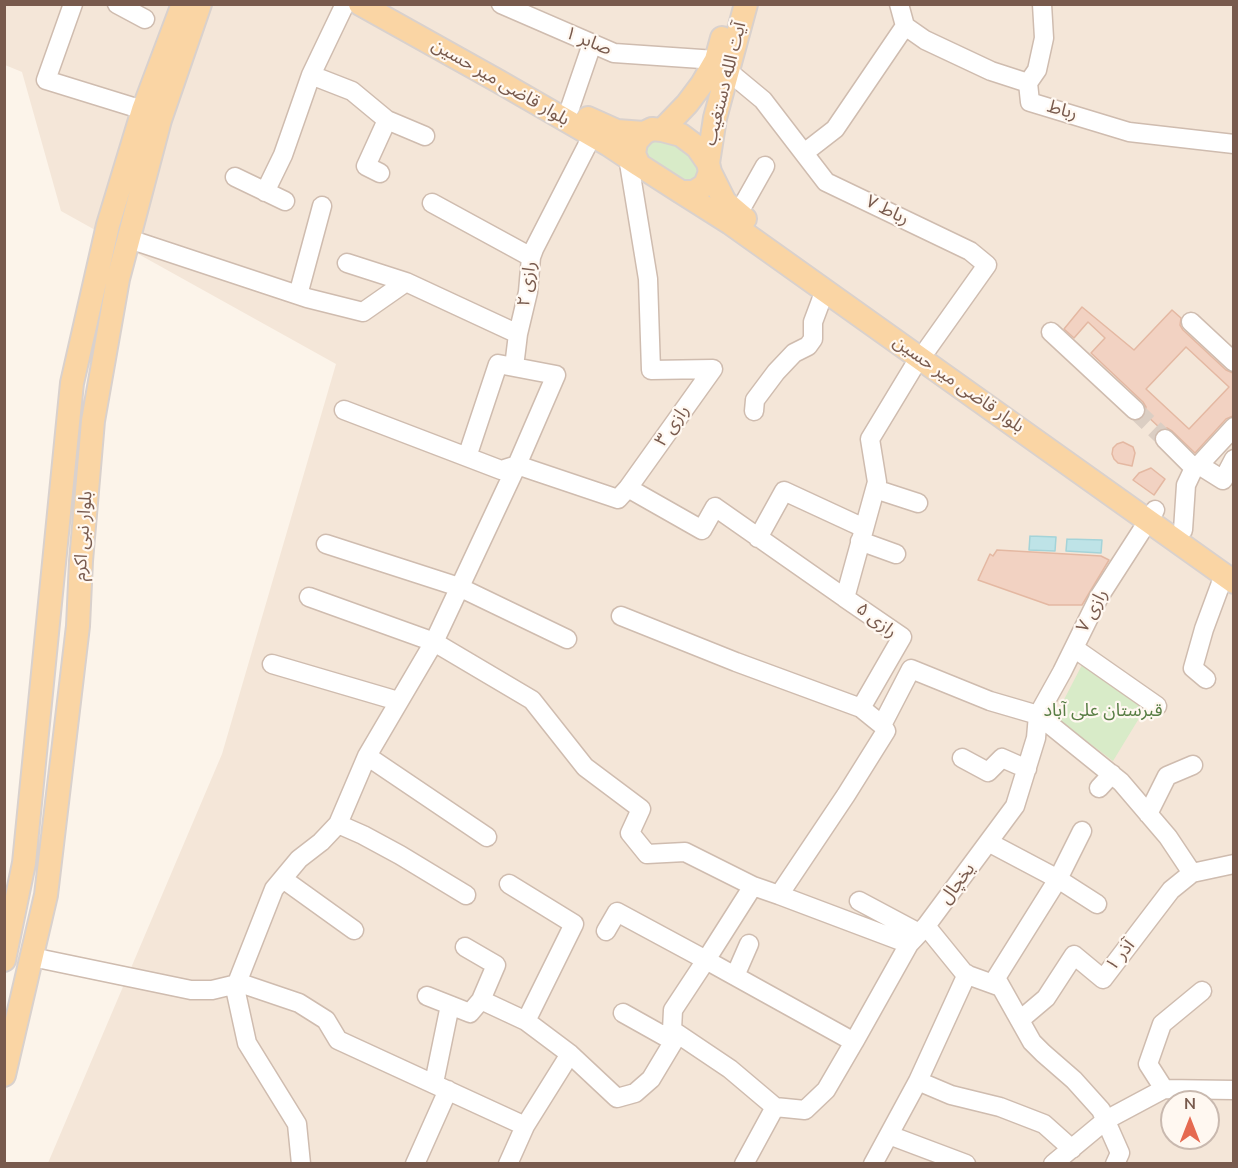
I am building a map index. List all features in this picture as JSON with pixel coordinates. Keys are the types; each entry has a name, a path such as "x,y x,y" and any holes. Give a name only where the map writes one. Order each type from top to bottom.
{"main road":[{"name":"بلوار نبی اکرم","path":"4,960 24,863 50,623 72,383 108,225 143,110 183,4"},
{"name":"بلوار نبی اکرم","path":"4,1075 46,896 78,626 93,421 118,279 160,120 200,4"},
{"name":"بلوار قاضی میر حسین","path":"360,4 634,161"},
{"name":"بلوار قاضی میر حسین","path":"388,4 599,124 617,131 653,131"},
{"name":"آیت الله دستغیب","path":"709,167 731,4"},
{"name":"آیت الله دستغیب","path":"653,131 722,65 746,4"},
{"path":"653,131 681,135 697,147 709,167 705,184 694,192 681,192 634,161 636,142 653,131"},
{"name":"بلوار قاضی میر حسین","path":"709,167 725,202 738,214 829,280 923,353 1230,574"},
{"name":"بلوار قاضی میر حسین","path":"681,192 730,222 825,290 923,353"},
{"name":"بلوار قاضی میر حسین","path":"1151,515 1183,530 1230,574"},
{"path":"50,623 78,626"}],"street":[{"path":"73,4 46,80 143,110"},
{"path":"117,4 146,19"},
{"path":"265,192 283,154 310,75 345,4"},
{"name":"صابر ۱","path":"501,4 614,53 722,65"},
{"path":"804,153 834,129 905,26 899,4"},
{"path":"1028,82 1037,70 1044,38 1042,4"},
{"name":"رباط","path":"905,26 925,40 959,57 1028,82 1030,102 1129,132 1233,144"},
{"path":"570,108 592,44"},
{"name":"رباط ۷","path":"722,65 763,100 826,182 970,251 987,265 923,353"},
{"path":"310,75 351,91 387,120 425,136"},
{"path":"380,173 366,166 387,120"},
{"name":"رازی ۲","path":"514,367 518,334 528,292 531,257 592,136"},
{"name":"رازی ۳","path":"628,488 713,369 651,370 648,279 634,161"},
{"path":"738,214 765,166"},
{"path":"235,177 285,201"},
{"path":"432,202 531,257"},
{"path":"298,295 322,206"},
{"path":"129,239 298,295 363,312 406,282"},
{"path":"347,263 406,282 518,334"},
{"path":"754,411 755,399 776,372 794,353 808,346 813,339 813,322 825,290"},
{"path":"1191,322 1233,362"},
{"path":"1051,332 1135,410"},
{"name":"رازی ۵","path":"861,708 902,637 845,598 877,482 870,439 923,353"},
{"path":"301,1164 297,1124 248,1042 238,1003 237,984 274,889 299,859 321,842 338,824 367,756 434,642 517,465 556,375 498,364 467,457"},
{"path":"344,410 501,470 517,465 618,499 628,488 702,530 715,507 845,598"},
{"path":"1183,530 1186,485 1197,467 1233,428"},
{"path":"1165,439 1197,467 1223,480 1233,459"},
{"path":"875,489 918,503"},
{"path":"758,538 784,491 896,554"},
{"name":"رازی ۷","path":"1038,715 1099,597 1151,515"},
{"path":"326,544 459,588 567,639"},
{"path":"1206,679 1193,668 1204,629 1230,574"},
{"path":"309,597 434,642 532,700 585,767 641,809 630,833 647,854 685,852 753,886 918,935"},
{"path":"621,616 746,666 861,708 886,731 779,894"},
{"path":"1074,648 1157,706"},
{"path":"272,664 398,701"},
{"path":"882,725 911,669 990,701 1038,715 1121,782 1168,837 1192,873"},
{"name":"یخچال","path":"775,1107 805,1110 826,1090 918,935 990,843 1015,806 1036,738 1038,715"},
{"path":"367,756 487,837"},
{"path":"962,758 988,772 1002,758 1027,769"},
{"path":"1148,814 1167,776 1193,765"},
{"path":"1100,788 1112,774"},
{"path":"338,824 400,855 466,895"},
{"path":"1082,831 1058,879 996,978 1032,1042 1074,1080 1101,1110 1118,1158"},
{"path":"990,843 1058,879 1097,904"},
{"name":"آذر ۱","path":"1020,1020 1046,998 1074,955 1103,979 1171,890 1192,873 1233,864"},
{"path":"283,879 354,930"},
{"path":"509,884 574,924 526,1021"},
{"path":"675,1038 672,1030 673,1010 753,886"},
{"path":"859,901 918,935 967,974 1001,987"},
{"path":"606,931 617,912 854,1042"},
{"path":"735,976 749,944"},
{"path":"427,996 470,1013 481,1000 496,965 465,947"},
{"path":"32,957 191,990 212,990 237,984 299,1003 326,1020 338,1040 525,1126"},
{"path":"873,1164 918,1081 967,974"},
{"path":"1164,1089 1148,1064 1162,1024 1203,991"},
{"path":"481,1000 526,1021 570,1054 617,1098 635,1093 651,1079 675,1038"},
{"path":"415,1164 441,1087 450,1005"},
{"path":"623,1012 730,1069 775,1107 744,1164"},
{"path":"507,1164 525,1126 570,1054"},
{"path":"925,1084 951,1095 1000,1107 1044,1124 1072,1149"},
{"path":"1053,1164 1106,1120 1164,1089 1233,1090"},
{"path":"889,1135 966,1164"}],"shaded area":[{"path":"4,5 1233,5 1233,1163 48,1163 222,754 336,364 61,211 22,72 5,65"}],"green space":[{"path":"649,139 681,139 702,166 694,183 685,181 646,158 642,149"},
{"name":"قبرستان علی آباد","path":"1084,661 1149,702 1113,761 1055,717"}],"water":[{"path":"1030,536 1056,537 1055,551 1029,550"},
{"path":"1067,539 1102,540 1101,553 1066,551"}],"building":[{"path":"1082,307 1134,350 1172,310 1181,318 1180,325 1183,330 1226,370 1233,373 1233,416 1226,419 1195,453 1172,431 1167,428 1161,429 1145,414 1146,407 1143,402 1091,353 1105,338 1088,322 1074,338 1064,329","holes":["1186,347 1229,387 1189,429 1146,389"]},
{"path":"1123,442 1133,447 1135,453 1132,466 1118,463 1112,454 1113,448"},
{"path":"1151,468 1165,479 1154,495 1133,480 1139,473"},
{"path":"997,550 1101,556 1109,560 1082,605 1049,605 978,580 990,554 993,556"}],"tunnel":[{"path":"1135,410 1165,439"}]}
